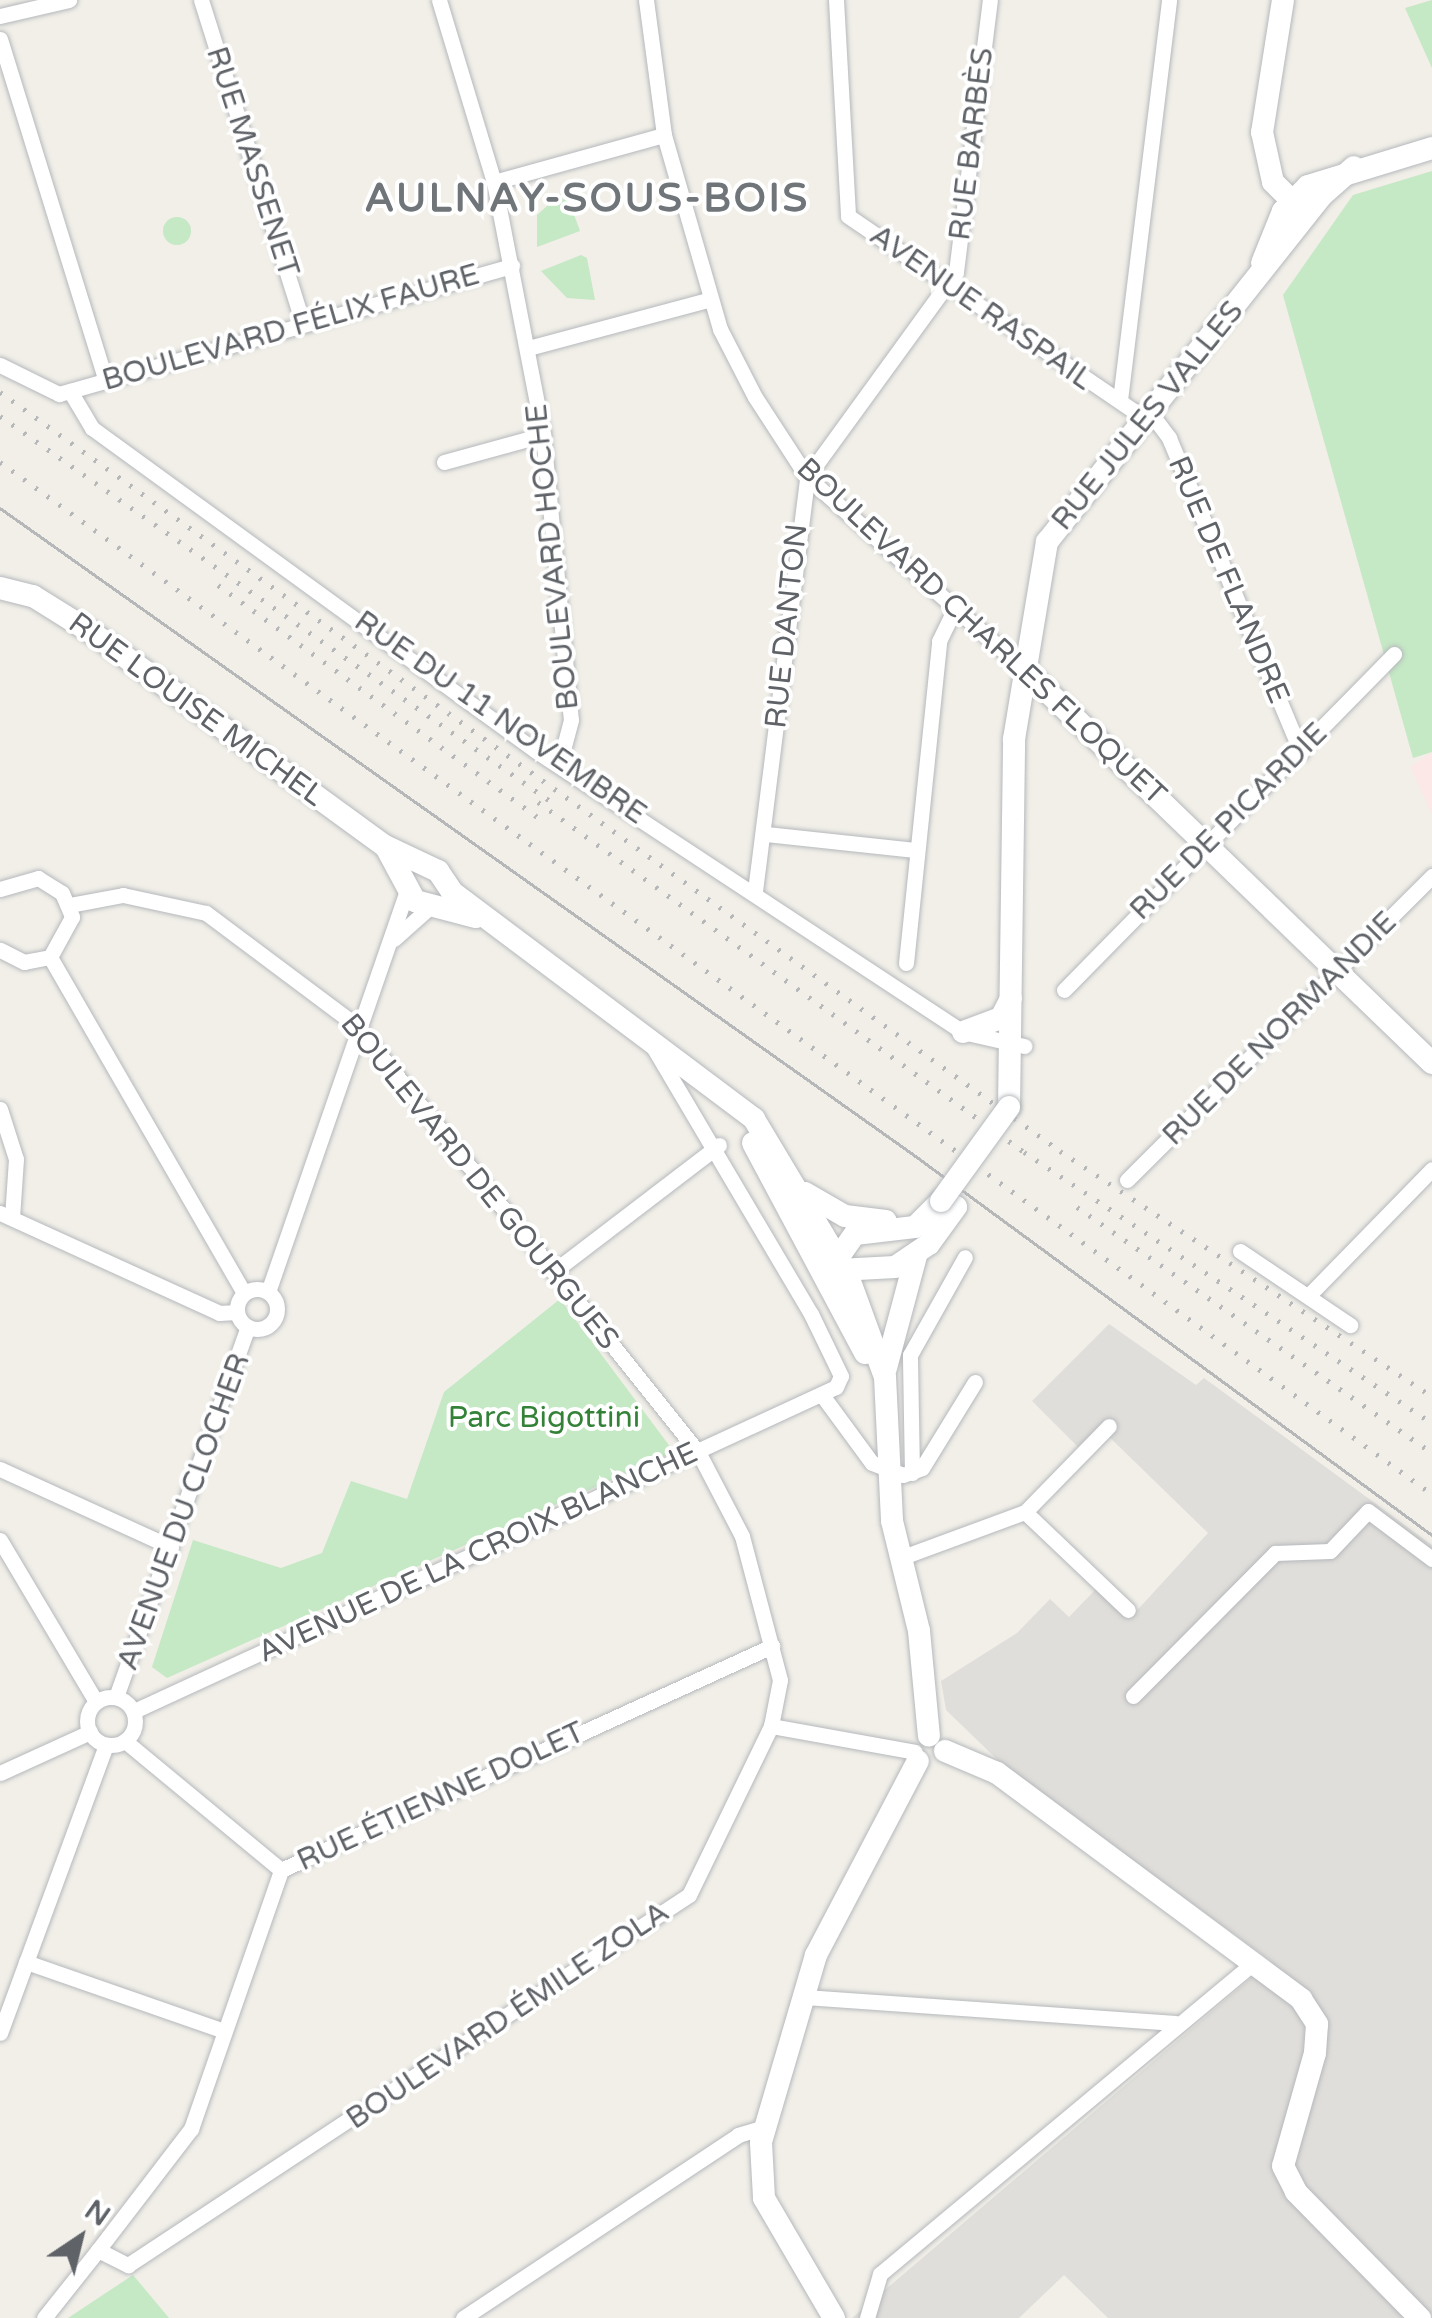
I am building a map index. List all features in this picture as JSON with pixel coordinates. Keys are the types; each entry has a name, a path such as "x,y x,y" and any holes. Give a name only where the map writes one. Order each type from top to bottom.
{"street":[{"path":"0,16 69,0"},
{"name":"RUE MASSENET","path":"201,0 303,324"},
{"name":"BOULEVARD HOCHE","path":"439,0 494,182 543,435 571,720 559,765"},
{"name":"BOULEVARD CHARLES FLOQUET","path":"646,0 664,136 711,298 755,397 807,477 1026,670 1432,1062"},
{"name":"AVENUE RASPAIL","path":"836,0 848,216 944,284 1146,415"},
{"name":"RUE BARBÈS","path":"944,284 956,272 990,0"},
{"path":"1120,400 1169,0"},
{"path":"1282,0 1262,132 1272,182 1299,208"},
{"path":"0,38 105,378"},
{"path":"494,182 664,136"},
{"name":"RUE JULES VALLES","path":"1019,1045 1011,998 1019,724 1047,542 1258,281 1299,208 1354,167 1432,148"},
{"name":"BOULEVARD FÉLIX FAURE","path":"70,391 512,266"},
{"name":"RUE DANTON","path":"755,891 766,834 807,477 944,284"},
{"path":"528,348 711,298"},
{"path":"0,365 46,394 70,391"},
{"name":"RUE DU 11 NOVEMBRE","path":"70,391 92,428 559,765 963,1032 1019,1045"},
{"name":"RUE DE FLANDRE","path":"1146,415 1169,438 1301,752"},
{"path":"444,462 543,435"},
{"name":"RUE LOUISE MICHEL","path":"0,588 34,596 105,641 386,846 409,878 441,902 493,924 754,1119 798,1188 885,1377 882,1414"},
{"path":"906,963 941,626 955,608"},
{"name":"RUE DE PICARDIE","path":"1064,990 1394,654"},
{"path":"1019,724 1068,712"},
{"name":"RUE JULES VALLES","path":"941,1209 1014,1111 1019,1045 1019,724"},
{"path":"766,834 916,850"},
{"path":"0,865 5,886 38,878 70,906 67,940 50,956 24,962 0,950"},
{"name":"RUE LOUISE MICHEL","path":"409,878 438,871 441,902"},
{"name":"RUE DE NORMANDIE","path":"1128,1180 1432,876"},
{"path":"244,1293 268,1292 357,1026 394,939 409,878"},
{"name":"BOULEVARD DE GOURGUES","path":"70,906 124,895 206,913 357,1026 698,1452"},
{"path":"394,939 441,902"},
{"path":"50,956 244,1293"},
{"path":"963,1032 1001,1018 1011,998"},
{"name":"RUE LOUISE MICHEL","path":"653,1043 719,1145 841,1376 822,1395"},
{"name":"RUE LOUISE MICHEL","path":"653,1043 744,1127 833,1266 882,1414"},
{"path":"0,1109 16,1159 6,1215 219,1313 237,1312"},
{"path":"553,1272 719,1145"},
{"path":"1311,1294 1432,1169"},
{"path":"798,1188 845,1216 941,1209"},
{"path":"833,1266 855,1234 941,1209"},
{"path":"885,1377 916,1256 941,1209"},
{"path":"1240,1250 1311,1294 1350,1325"},
{"path":"833,1266 916,1256"},
{"path":"912,1473 910,1355 965,1257"},
{"name":"AVENUE DU CLOCHER","path":"116,1697 248,1327 272,1322 268,1292"},
{"path":"237,1312 244,1293"},
{"path":"237,1312 248,1327"},
{"path":"912,1473 976,1382"},
{"path":"822,1395 888,1475"},
{"name":"AVENUE DE LA CROIX BLANCHE","path":"134,1712 822,1395"},
{"path":"834,2318 764,2198 764,2127 805,1996 862,1858 927,1750 882,1414"},
{"path":"900,1558 1025,1512 1109,1426"},
{"name":"BOULEVARD ÉMILE ZOLA","path":"98,2250 128,2265 689,1894 770,1726 780,1680 742,1536 698,1452"},
{"path":"0,1469 171,1547"},
{"path":"888,1475 912,1473"},
{"path":"1134,1696 1275,1553 1330,1551 1368,1511 1432,1559"},
{"path":"1025,1512 1128,1610"},
{"path":"0,1540 96,1702 90,1732"},
{"name":"RUE ÉTIENNE DOLET","path":"98,2250 191,2128 281,1870 772,1646"},
{"path":"96,1702 116,1697 134,1712 125,1741"},
{"path":"770,1726 927,1750 997,1773 1301,1999 1318,2024 1284,2166 1296,2192 1420,2318"},
{"path":"90,1732 106,1744 125,1741 281,1870"},
{"path":"0,1773 90,1732"},
{"path":"0,2032 106,1744"},
{"path":"26,1962 224,2031"},
{"path":"867,2318 880,2274 1175,2023 1253,1963"},
{"path":"805,1996 1175,2023"},
{"path":"463,2318 738,2135 764,2127"},
{"path":"44,2318 98,2250"}],"shaded area":[{"path":"1432,752 1432,815 1410,767"},
{"path":"1109,1324 1196,1385 1204,1378 1432,1545 1432,2318 1108,2318 1064,2275 1019,2318 852,2318 1271,1961 1006,1768 946,1710 941,1681 1017,1633 1050,1599 1069,1617 1097,1588 1130,1618 1208,1533 1099,1427 1078,1447 1032,1401"}],"green space":[{"path":"1432,0 1432,68 1405,8"},
{"path":"1432,171 1432,752 1413,758 1283,295 1353,195"},
{"path":"565,190 580,231 537,247 537,215"},
{"path":"177,217 187,221 191,231 187,241 177,245 167,241 163,231 167,221"},
{"path":"581,255 587,258 595,300 567,298 541,271"},
{"name":"Parc Bigottini","path":"560,1299 674,1452 167,1678 152,1667 193,1540 281,1568 322,1553 351,1481 407,1499 444,1392"},
{"path":"133,2275 169,2318 68,2318"}],"tram line":[{"path":"0,508 910,1152 1432,1535"}],"railway":[{"path":"0,392 1060,1151 1432,1396"},
{"path":"0,416 553,803"},
{"path":"0,462 1432,1494"},
{"path":"218,585 546,823"},
{"path":"538,802 1024,1152 1432,1423"},
{"path":"1077,1207 1432,1453"}],"district":[{"name":"AULNAY-SOUS-BOIS","path":"587,198"}]}
